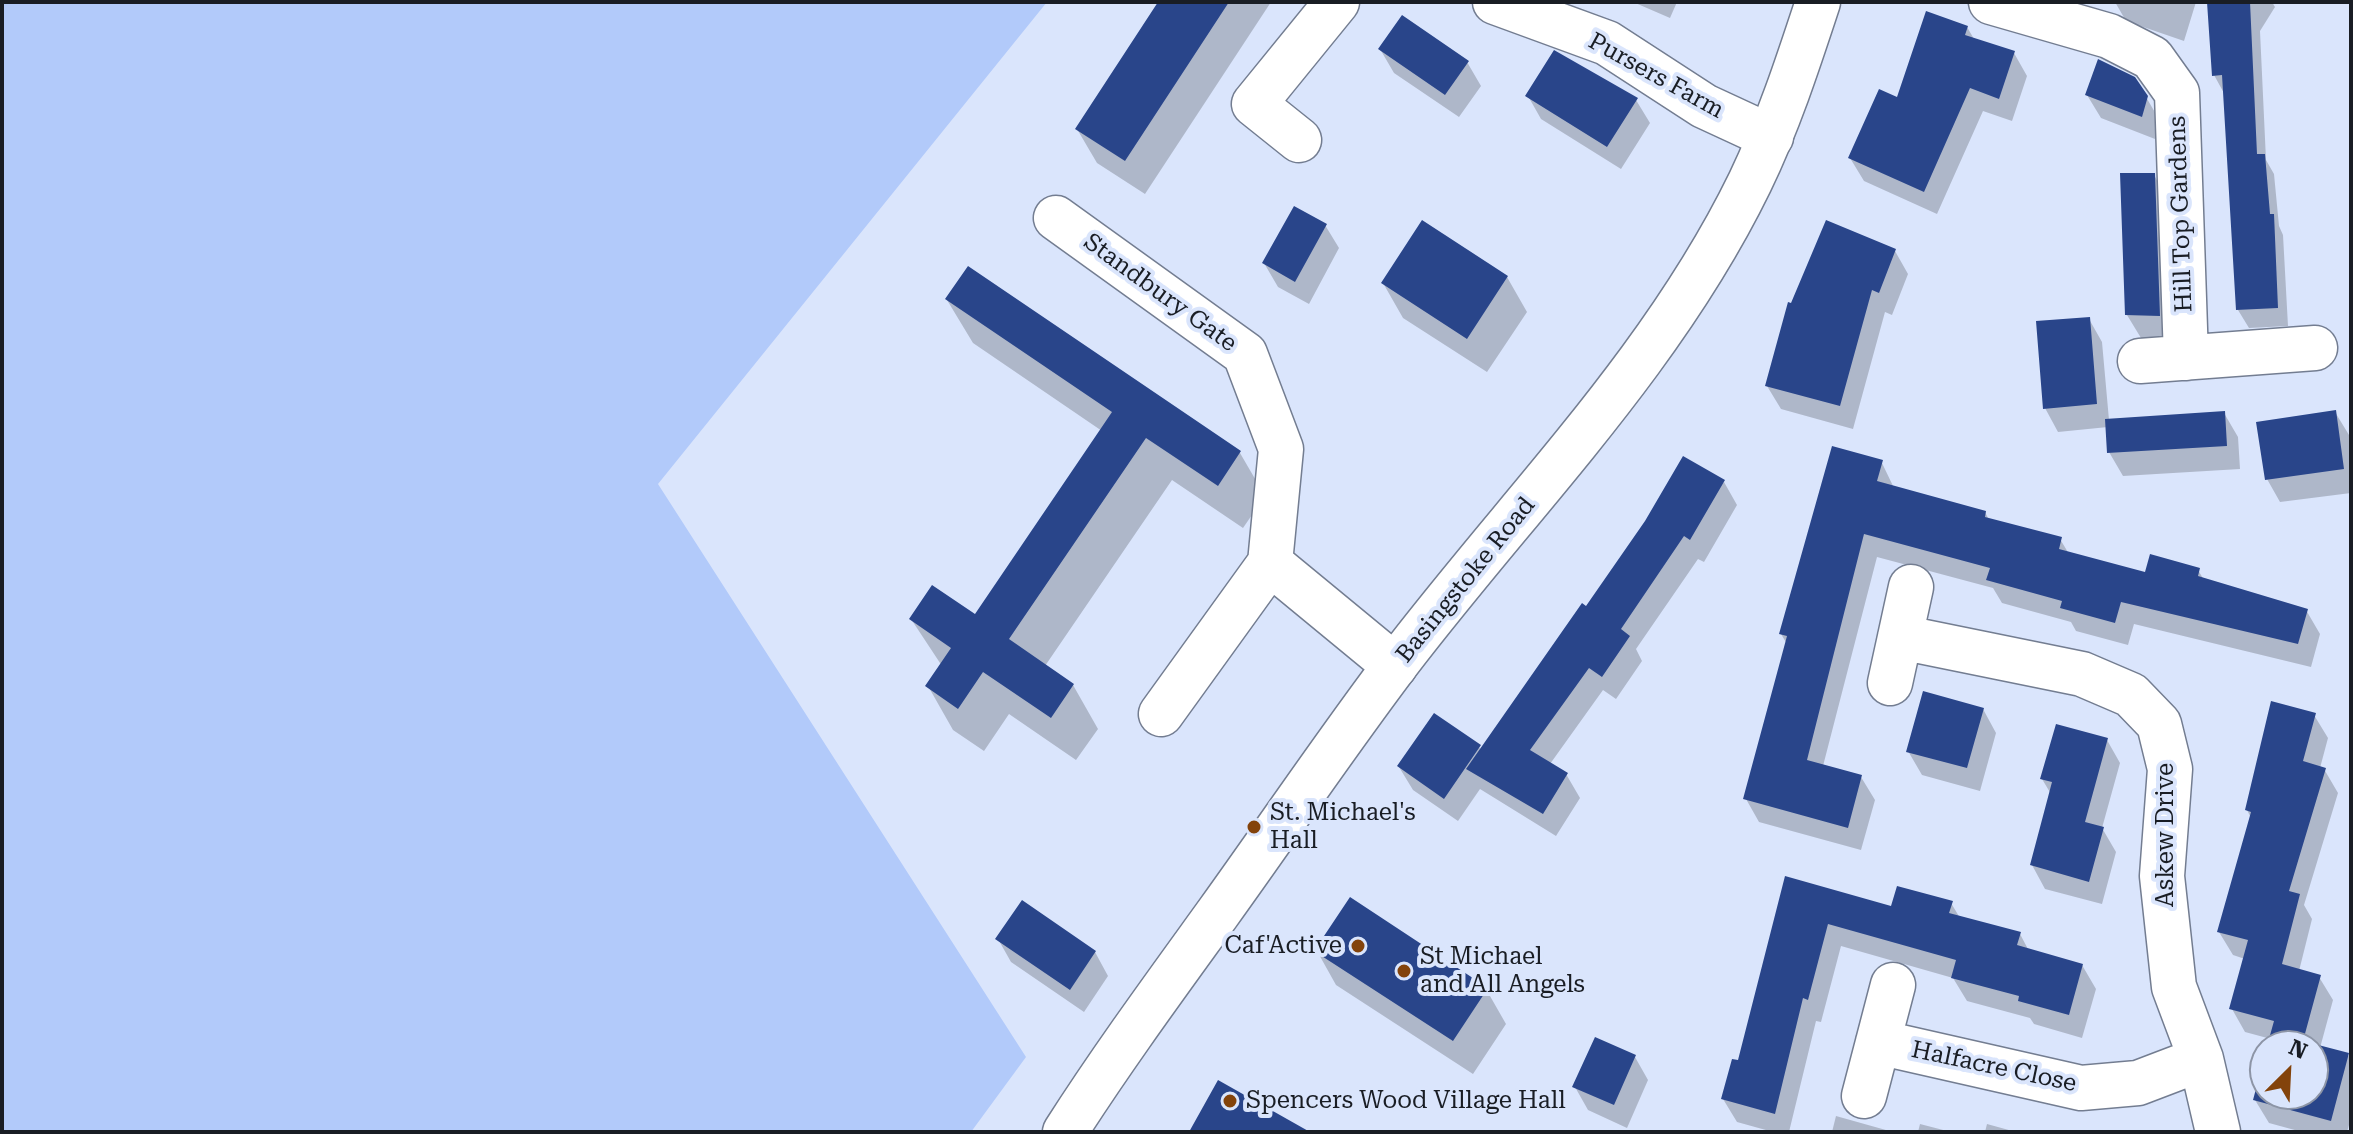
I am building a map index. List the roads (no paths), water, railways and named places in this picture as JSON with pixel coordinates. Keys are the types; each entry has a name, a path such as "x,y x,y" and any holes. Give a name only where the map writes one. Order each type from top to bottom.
{"street":[{"path":"1299,140 1243,94 1337,2"},
{"name":"Pursers Farm","path":"1495,2 1607,43 1704,106 1771,137"},
{"name":"Basingstoke Road","path":"1065,1132 1110,1063 1395,666 1573,451 1656,340 1711,253 1771,137 1818,2"},
{"name":"Hill Top Gardens","path":"1991,2 2109,36 2152,58 2177,93 2186,358"},
{"name":"Standbury Gate","path":"1056,218 1245,354 1281,449 1270,563"},
{"path":"2140,361 2315,348"},
{"path":"1161,714 1270,563 1395,666"},
{"path":"1890,683 1911,587"},
{"name":"Askew Drive","path":"1900,637 2082,674 2131,695 2171,719 2162,876 2174,987 2201,1059 2218,1132"},
{"name":"Halfacre Close","path":"1864,1096 1893,985"},
{"name":"Halfacre Close","path":"1878,1042 2081,1088 2138,1083 2201,1059"}],"place":[{"name":"St. Michael's Hall","path":"1254,827"},
{"name":"Caf'Active","path":"1358,946"},
{"name":"St Michael and All Angels","path":"1404,971"},
{"name":"Spencers Wood Village Hall","path":"1230,1101"}]}
